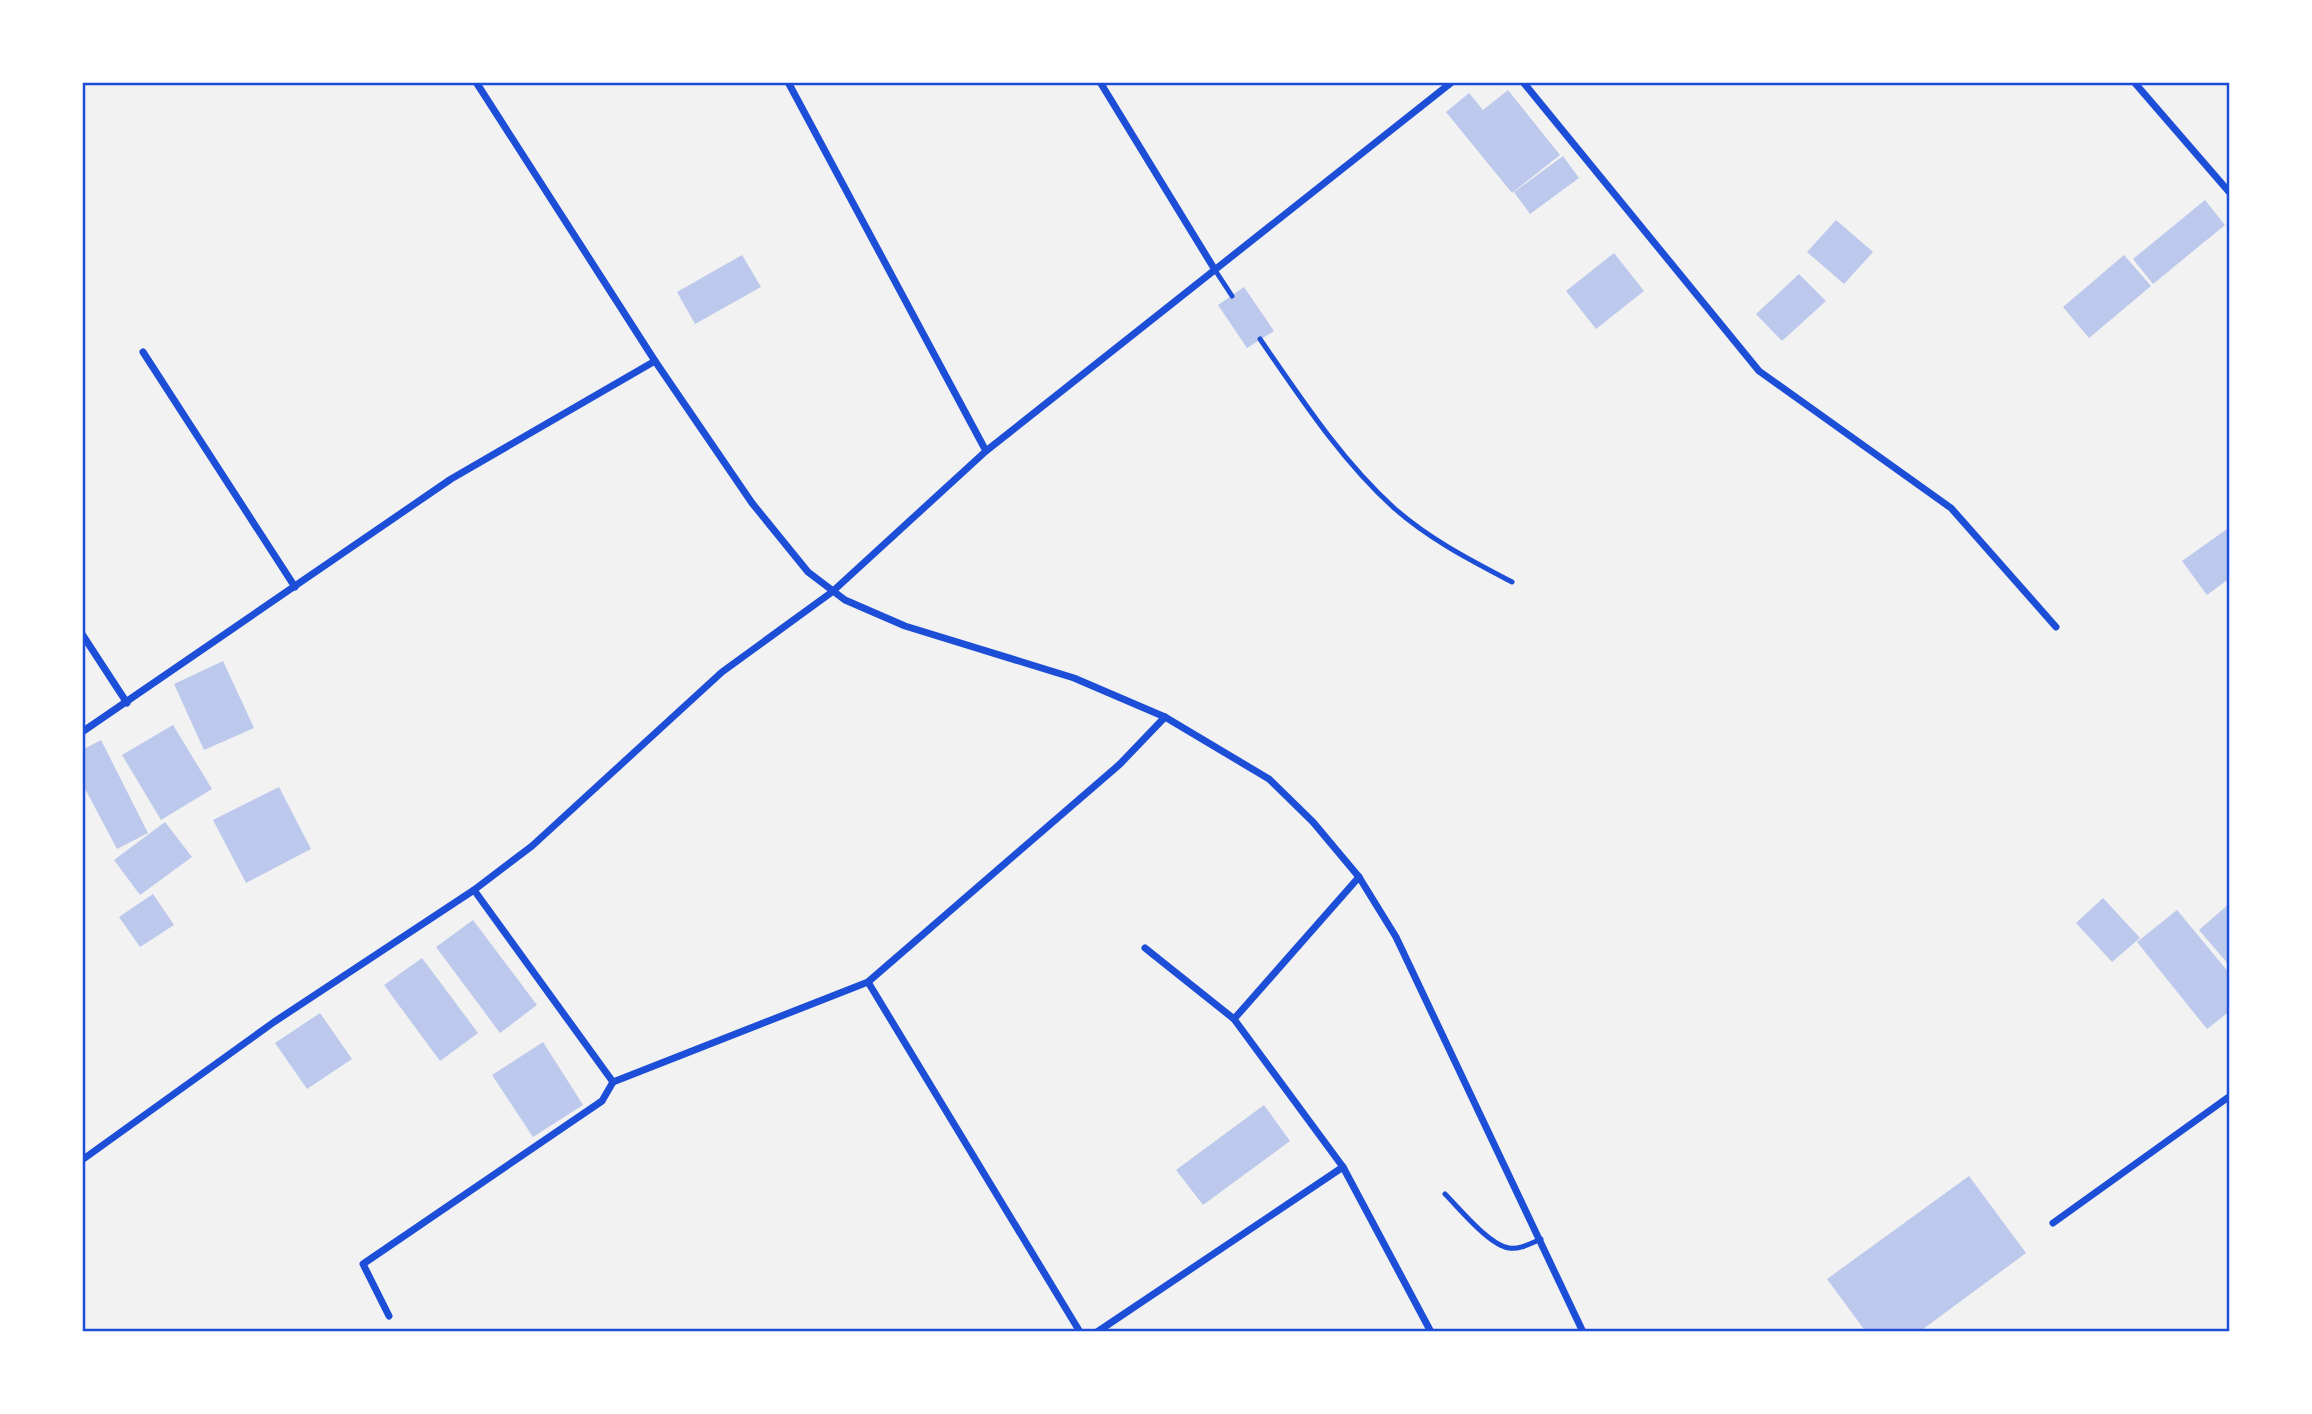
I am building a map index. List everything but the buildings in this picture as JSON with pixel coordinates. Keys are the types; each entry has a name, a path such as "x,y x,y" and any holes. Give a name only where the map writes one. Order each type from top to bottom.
{"street":[{"path":"476,82 655,361 752,503 808,572 832,592 905,626 1074,678 1165,717 1269,779 1313,822 1359,877 1396,937 1583,1332"},
{"path":"788,82 986,451"},
{"path":"1100,82 1215,271"},
{"path":"82,1160 274,1022 474,890 532,846 722,672 832,592 986,451 1452,82"},
{"path":"1523,82 1759,371 1951,508 2056,627"},
{"path":"2134,82 2230,193"},
{"path":"144,352 295,587"},
{"path":"82,732 451,480 655,361"},
{"path":"82,634 127,703"},
{"path":"389,1316 363,1264 602,1101 613,1082 868,982 1120,764 1165,717"},
{"path":"1234,1019 1359,877"},
{"path":"474,890 613,1082"},
{"path":"1144,948 1234,1019 1343,1167 1431,1332"},
{"path":"868,982 1080,1332"},
{"path":"2053,1223 2230,1096"},
{"path":"1097,1332 1343,1167"}],"lane":[{"path":"1215,271 1232,296"},
{"path":"1260,339 1305,405 1346,456 1394,508 1449,549 1511,582"},
{"path":"1445,1194 1483,1233 1507,1248 1524,1247 1541,1239"}]}
